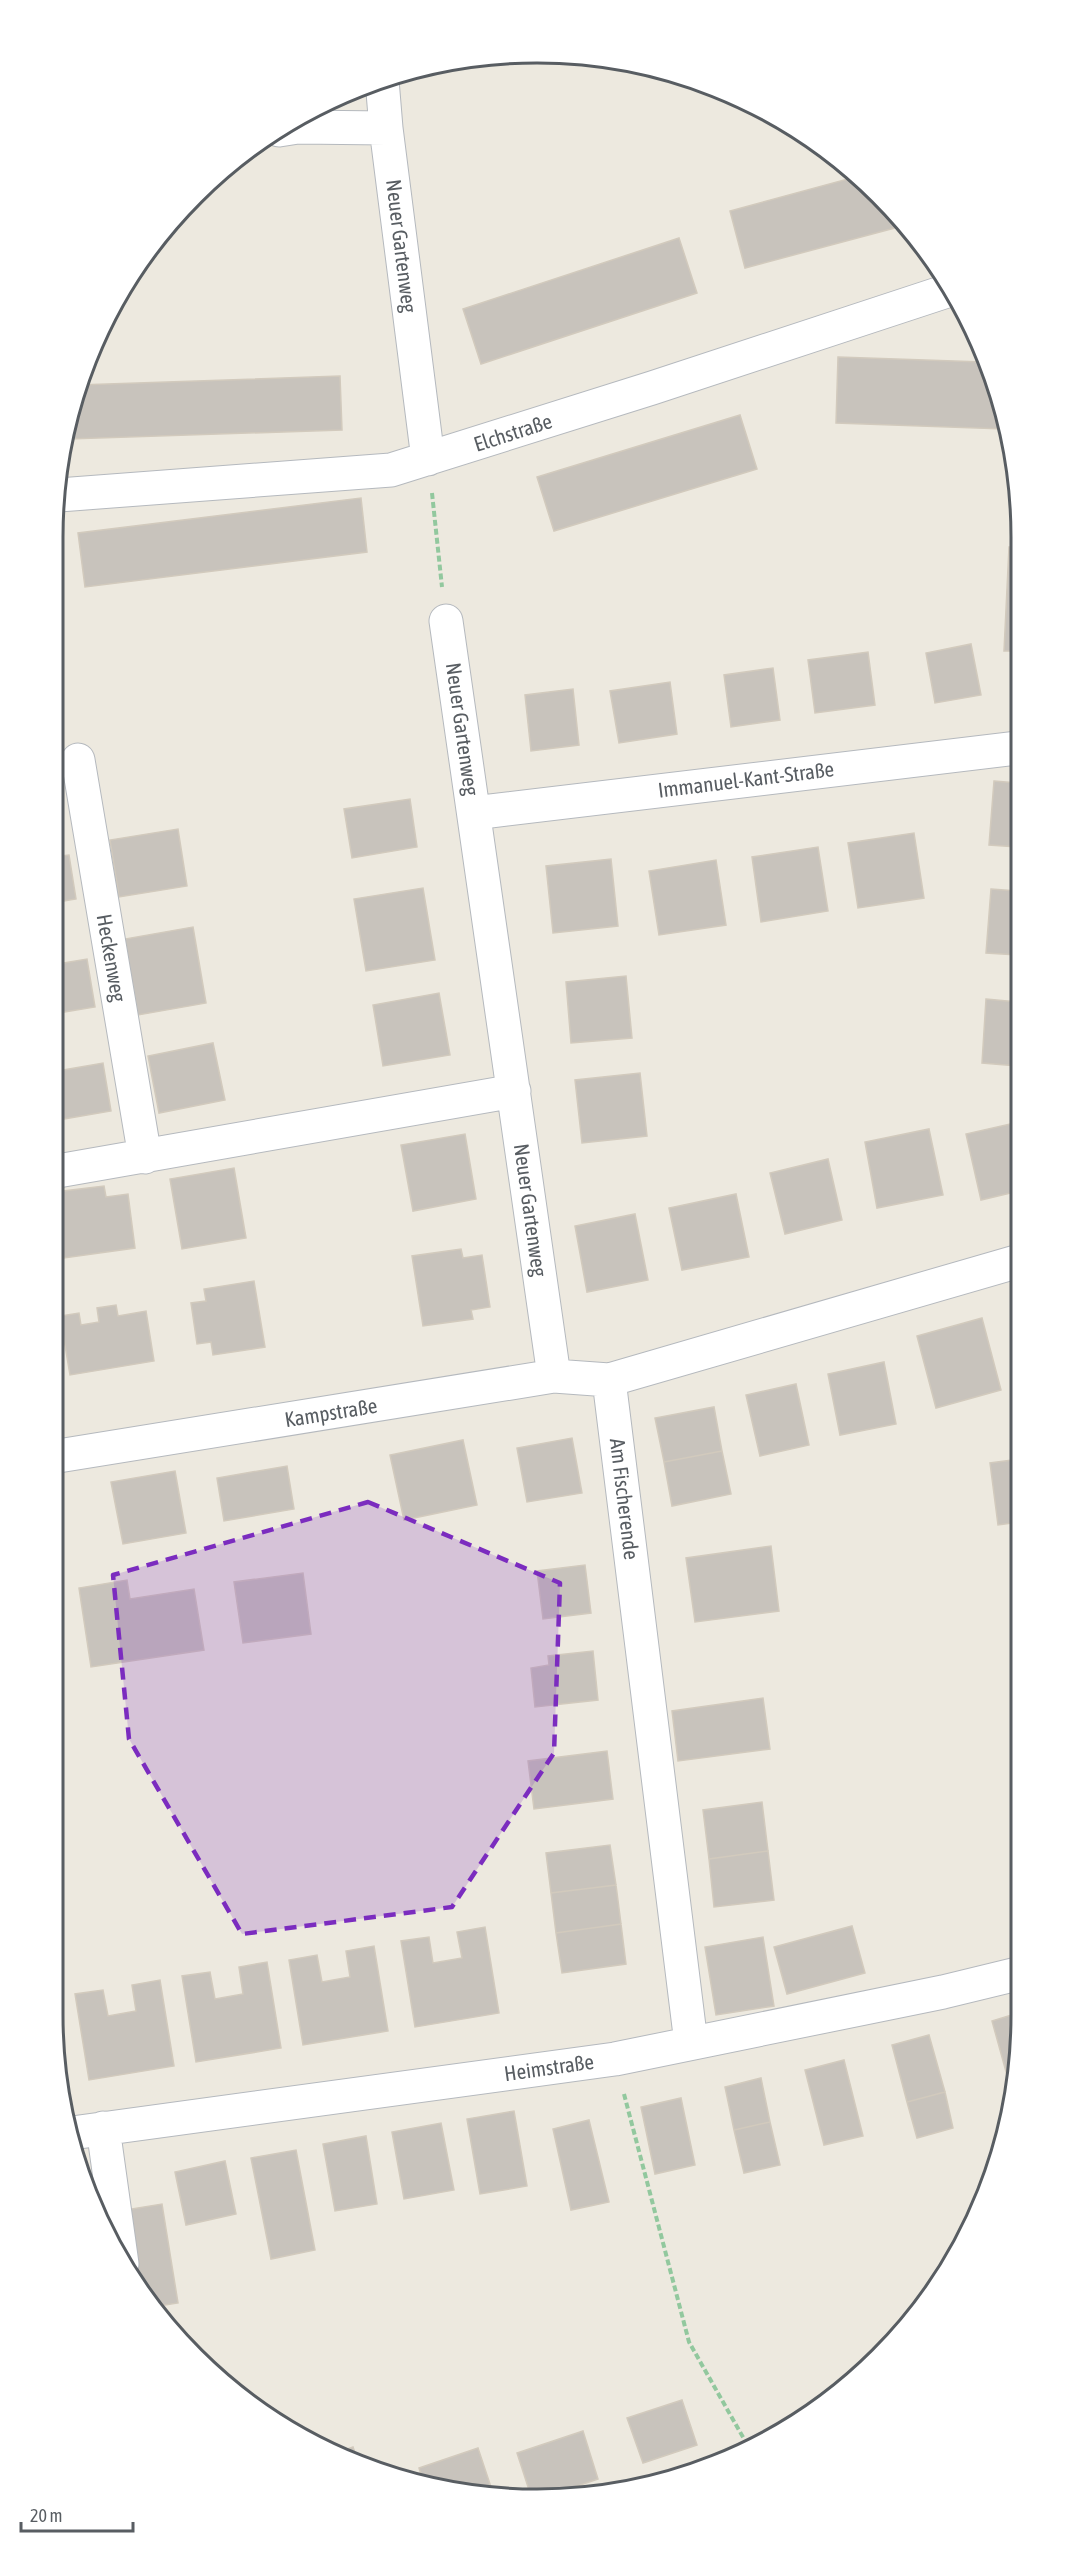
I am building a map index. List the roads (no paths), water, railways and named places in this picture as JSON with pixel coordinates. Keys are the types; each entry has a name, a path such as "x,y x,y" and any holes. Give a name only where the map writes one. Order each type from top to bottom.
{"street":[{"name":"Neuer Gartenweg","path":"383,89 428,459"},
{"path":"300,127 386,128"},
{"name":"Elchstraße","path":"65,495 391,470 942,292"},
{"name":"Neuer Gartenweg","path":"446,621 554,1376"},
{"name":"Immanuel-Kant-Straße","path":"474,813 1011,749"},
{"name":"Heckenweg","path":"78,760 145,1156"},
{"path":"63,1170 514,1091"},
{"path":"609,1380 1011,1263"},
{"name":"Kampstraße","path":"63,1455 554,1376 609,1380"},
{"name":"Am Fischerende","path":"609,1380 691,2043"},
{"name":"Heimstraße","path":"88,2130 615,2058 1011,1976"},
{"path":"88,2130 112,2225"}]}
